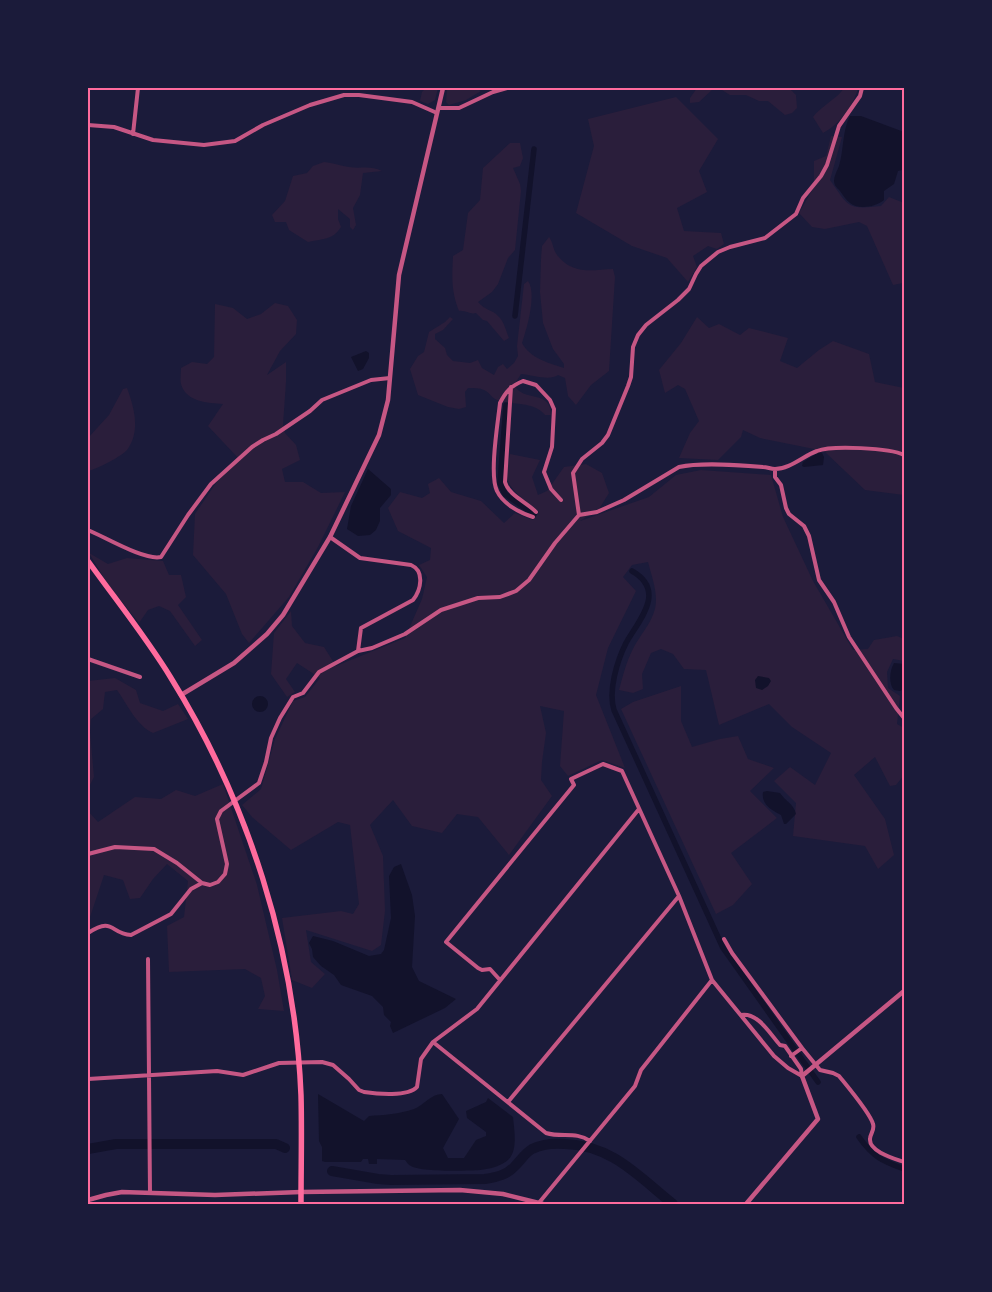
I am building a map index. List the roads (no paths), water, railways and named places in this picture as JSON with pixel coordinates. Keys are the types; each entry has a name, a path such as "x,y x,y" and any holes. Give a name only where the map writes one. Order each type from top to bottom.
{"highway":[{"path":"88,561 158,658 181,695 223,774 239,810 262,875 274,918 285,970 298,1064 301,1095 301,1204"}],"street":[{"path":"133,134 138,88"},
{"path":"181,695 234,663 267,634 283,614 330,537 379,436 385,417 390,378 399,276 443,88"},
{"path":"439,108 459,108 493,92 507,88"},
{"path":"579,515 573,473 582,459 606,439 631,377 632,353 638,335 646,325 689,289 701,266 718,252 765,238 796,214 807,192 828,165 839,126 860,96 862,88"},
{"path":"88,125 114,127 152,140 194,145 227,143 242,138 263,125 310,105 350,94 412,102 437,113"},
{"path":"88,530 145,556 152,558 161,557 211,484 252,447 276,434 310,411 322,400 371,380 390,378"},
{"path":"533,517 508,505 500,497 494,484 500,403 504,394 511,386 523,381 536,385 550,400 554,409 554,434 550,458 545,465 544,472 551,489 562,500"},
{"path":"511,386 505,482 508,490 529,504 536,512"},
{"path":"88,854 115,847 154,849 171,859 202,883 218,882 222,879 226,870 225,853 217,822 221,811 259,783 266,762 270,738 293,697 303,693 319,672 358,651 372,648 405,634 441,610 478,598 500,596 516,591 529,580 579,515 596,512 624,500 679,467 688,465 724,464 775,469 785,468 816,451 828,448 891,451 904,455"},
{"path":"775,469 775,477 781,485 786,508 804,526 809,536 819,580 834,602 849,637 904,718"},
{"path":"330,537 360,558 411,565 416,568 420,576 418,594 413,600 361,628 358,651"},
{"path":"88,659 140,677"},
{"path":"500,980 490,969 482,970 478,968 446,942 574,785 571,779 603,764 622,771 679,896 712,980 774,1056 788,1068 804,1074"},
{"path":"88,1079 217,1071 243,1075 279,1063 322,1062 340,1070 359,1090 364,1092 409,1092 417,1087 421,1059 433,1042 478,1009 639,809"},
{"path":"88,933 97,926 110,926 125,935 131,935 170,914 191,889 200,886 202,883"},
{"path":"508,1102 679,896"},
{"path":"724,939 732,953 815,1066 820,1070 839,1076 870,1119 873,1124 871,1143 884,1155 904,1162"},
{"path":"148,960 150,1193"},
{"path":"88,1200 122,1192 215,1196 301,1192 460,1190 503,1194 540,1204 635,1086 640,1070 712,980"},
{"path":"804,1074 904,991"},
{"path":"741,1015 749,1014 755,1017 780,1045 785,1046 804,1074 818,1119 746,1204"},
{"path":"433,1042 546,1134 560,1136 580,1135 589,1142"},
{"path":"791,1056 802,1048"}],"waterway":[{"path":"515,316 534,149"},
{"path":"506,405 500,483 505,494 534,514"},
{"path":"632,571 648,587 649,597 643,615 619,658 612,694 614,710 723,948 818,1082"},
{"path":"859,1137 878,1157 904,1169"},
{"path":"88,1149 116,1144 276,1144 285,1148"},
{"path":"332,1171 391,1180 485,1179 509,1172 527,1152 536,1147 548,1144 565,1144 582,1146 611,1156 636,1173 673,1204"}]}
